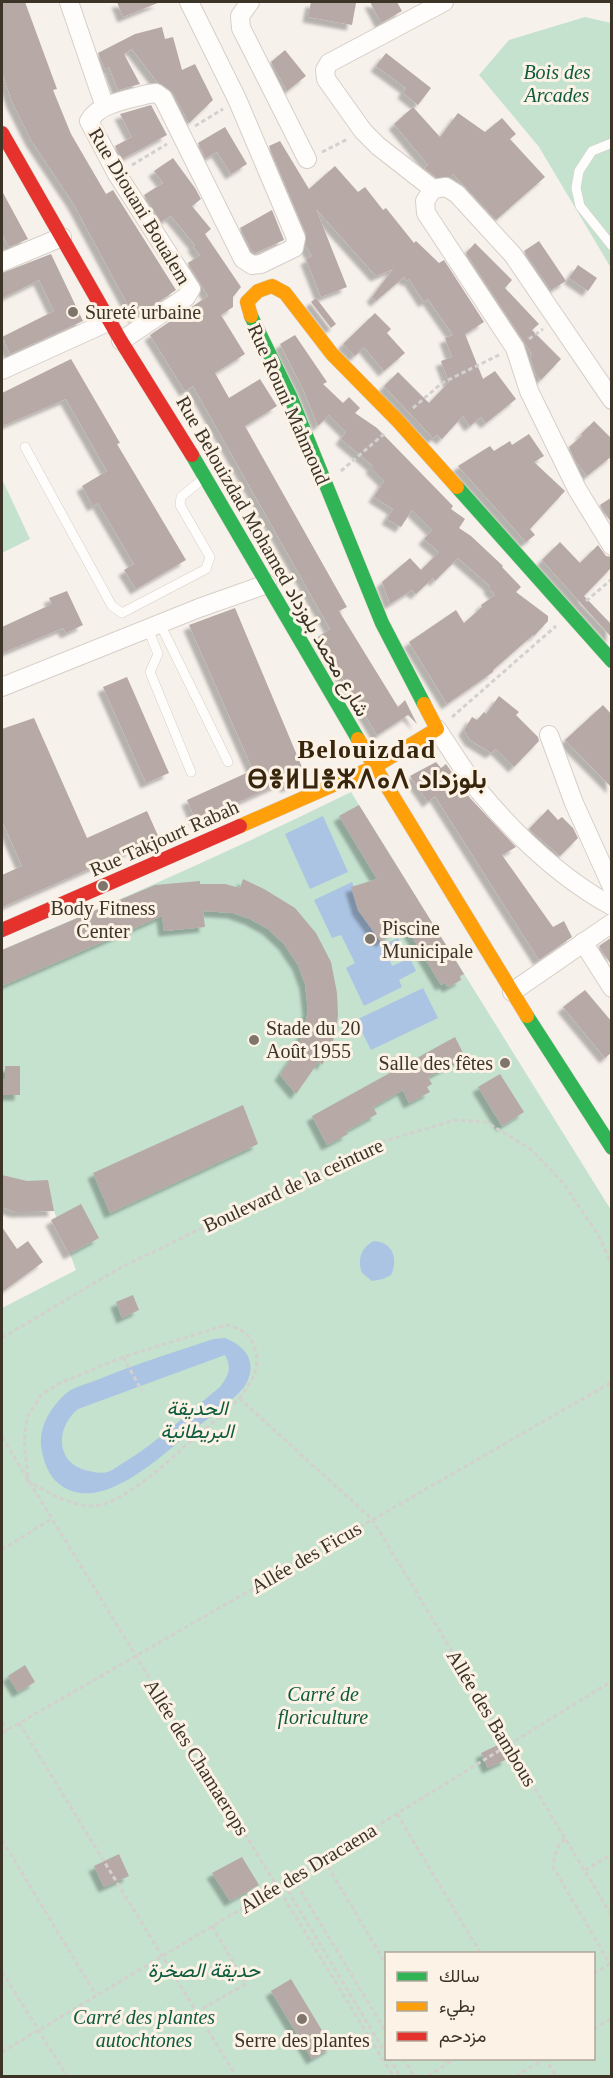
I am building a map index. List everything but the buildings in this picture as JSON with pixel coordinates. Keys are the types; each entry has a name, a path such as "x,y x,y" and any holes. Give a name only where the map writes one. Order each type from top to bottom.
{"street":[{"path":"69,2 105,107"},
{"name":"Rue Diouani Boualem","path":"121,341 186,297 191,289 117,174 92,128 89,121 93,114 105,107 148,93 156,93 163,98 243,259 252,265 261,264 294,248 296,238 237,99 189,2"},
{"path":"250,2 240,16 241,28 307,159"},
{"path":"444,2 329,63 326,69 326,79 363,131 378,146 433,189 446,188 457,194 513,255 612,400"},
{"name":"Rue Belouizdad Mohamed شارع محمد بلوزداد","path":"2,133 6,153 62,237 121,341 206,477 374,767 512,992 610,1141"},
{"path":"433,189 425,201 426,213 514,348 529,391 577,489 612,546"},
{"path":"2,262 62,237"},
{"name":"Rue Rouni Mahmoud","path":"437,729 382,623 290,396 252,322 247,302 258,291 272,286 285,293 332,354 398,421 612,661"},
{"path":"4,364 110,321"},
{"path":"2,687 267,584"},
{"path":"374,767 437,729 479,790 540,856 600,900 612,906"},
{"path":"549,735 574,802 612,887"},
{"name":"Rue Takjourt Rabah","path":"2,930 374,767"},
{"path":"512,992 612,923"},
{"path":"583,942 612,988"}],"lane":[{"path":"612,143 592,151 579,171 576,189 580,206 612,246"},
{"path":"26,447 112,606 122,613 207,569 210,557 180,505 181,497 206,477"},
{"path":"154,627 228,762"},
{"path":"154,627 158,654 150,672 191,772"}],"path":[{"path":"307,159 363,131"},
{"path":"325,486 442,383 514,348 557,320"},
{"path":"437,729 612,579"},
{"name":"Boulevard de la ceinture","path":"2,1338 118,1269 375,1144 455,1120 486,1122 532,1150 564,1184 599,1236 612,1265"},
{"path":"226,1324 241,1329 254,1344 259,1359 254,1377 239,1398 156,1472 116,1499 93,1506 67,1502 28,1481 24,1441 27,1416 42,1395 60,1383 123,1357 226,1324"},
{"path":"123,1357 142,1391"},
{"name":"Allée des Ficus","path":"2,1734 612,1382"},
{"name":"Allée des Bambous","path":"239,1398 372,1519 612,1916"},
{"name":"Allée des Chamaerops","path":"2,1437 393,2076"},
{"path":"2,1550 51,1519"},
{"name":"Allée des Dracaena","path":"2,2052 293,1878 612,1681"},
{"path":"2,1722 7,1731"},
{"path":"19,1723 236,2076"},
{"path":"397,1814 480,1952"},
{"path":"565,1839 558,1844 555,1850 553,1867 611,1963 595,1973"},
{"path":"2,1840 96,1995"},
{"path":"584,1871 612,1854"},
{"path":"324,1859 385,1961"},
{"path":"293,1878 385,2029"},
{"path":"283,1883 385,2051"},
{"path":"196,2012 246,1984 212,1926"},
{"path":"2,1972 67,2076"},
{"path":"595,2029 612,2018"},
{"path":"390,2060 400,2076"},
{"path":"404,2060 414,2076"},
{"path":"444,2060 447,2065"},
{"path":"428,2076 454,2060"},
{"path":"516,2076 544,2060"},
{"path":"547,2060 556,2076"}],"green space":[{"name":"Bois des Arcades","path":"585,17 611,23 611,268 539,147 479,75 509,40"},
{"path":"2,479 30,539 2,553"},
{"path":"351,792 611,1210 611,2076 2,2076 2,1308 76,1270 54,1211 16,1212 2,1207 2,950 177,874"}],"water":[{"path":"323,816 348,872 310,889 285,834"},
{"path":"352,882 354,887 362,884 393,934 381,940 383,945 398,938 405,953 390,960 392,966 410,958 416,971 399,980 402,987 364,1006 346,968 355,963 341,935 332,938 314,900"},
{"path":"423,988 438,1018 371,1050 356,1020"},
{"path":"374,1241 381,1242 390,1248 394,1264 391,1275 372,1281 362,1273 360,1263 363,1250"},
{"path":"225,1338 232,1341 244,1350 250,1361 251,1368 246,1384 229,1402 150,1465 118,1485 101,1491 85,1493 69,1490 55,1480 45,1462 41,1439 48,1415 64,1395 75,1388 155,1358 214,1339","holes":["225,1355 228,1371 220,1387 136,1455 113,1470 103,1473 89,1471 70,1461 62,1444 62,1435 70,1417 78,1409"]}],"traffic: fast":[{"path":"251,316 290,396 382,623 424,704"},
{"path":"192,455 358,739"},
{"path":"457,487 612,661"},
{"path":"527,1016 612,1148"}],"traffic: slow":[{"path":"251,316 247,302 258,291 272,286 285,293 332,354 398,421 457,487"},
{"path":"240,826 374,767 437,729 424,704"},
{"path":"358,739 527,1016"}],"traffic: jam":[{"path":"2,133 121,341 192,455"},
{"path":"2,930 240,826"}],"place":[{"name":"Sureté urbaine","path":"73,312"},
{"name":"Body Fitness Center","path":"103,886"},
{"name":"Piscine Municipale","path":"370,939"},
{"name":"Stade du 20 Août 1955","path":"254,1040"},
{"name":"Salle des fêtes","path":"505,1063"},
{"name":"Serre des plantes","path":"302,2019"}],"district":[{"name":"Belouizdad ⴱⴻⵍⵡⴻⵣⴷⴰⴷ بلوزداد","path":"367,764"}],"park label":[{"name":"الحديقة البريطانية","path":"197,1420"},
{"name":"Carré de floriculture","path":"323,1706"},
{"name":"حديقة الصخرة","path":"204,1970"},
{"name":"Carré des plantes autochtones","path":"144,2028"}]}
